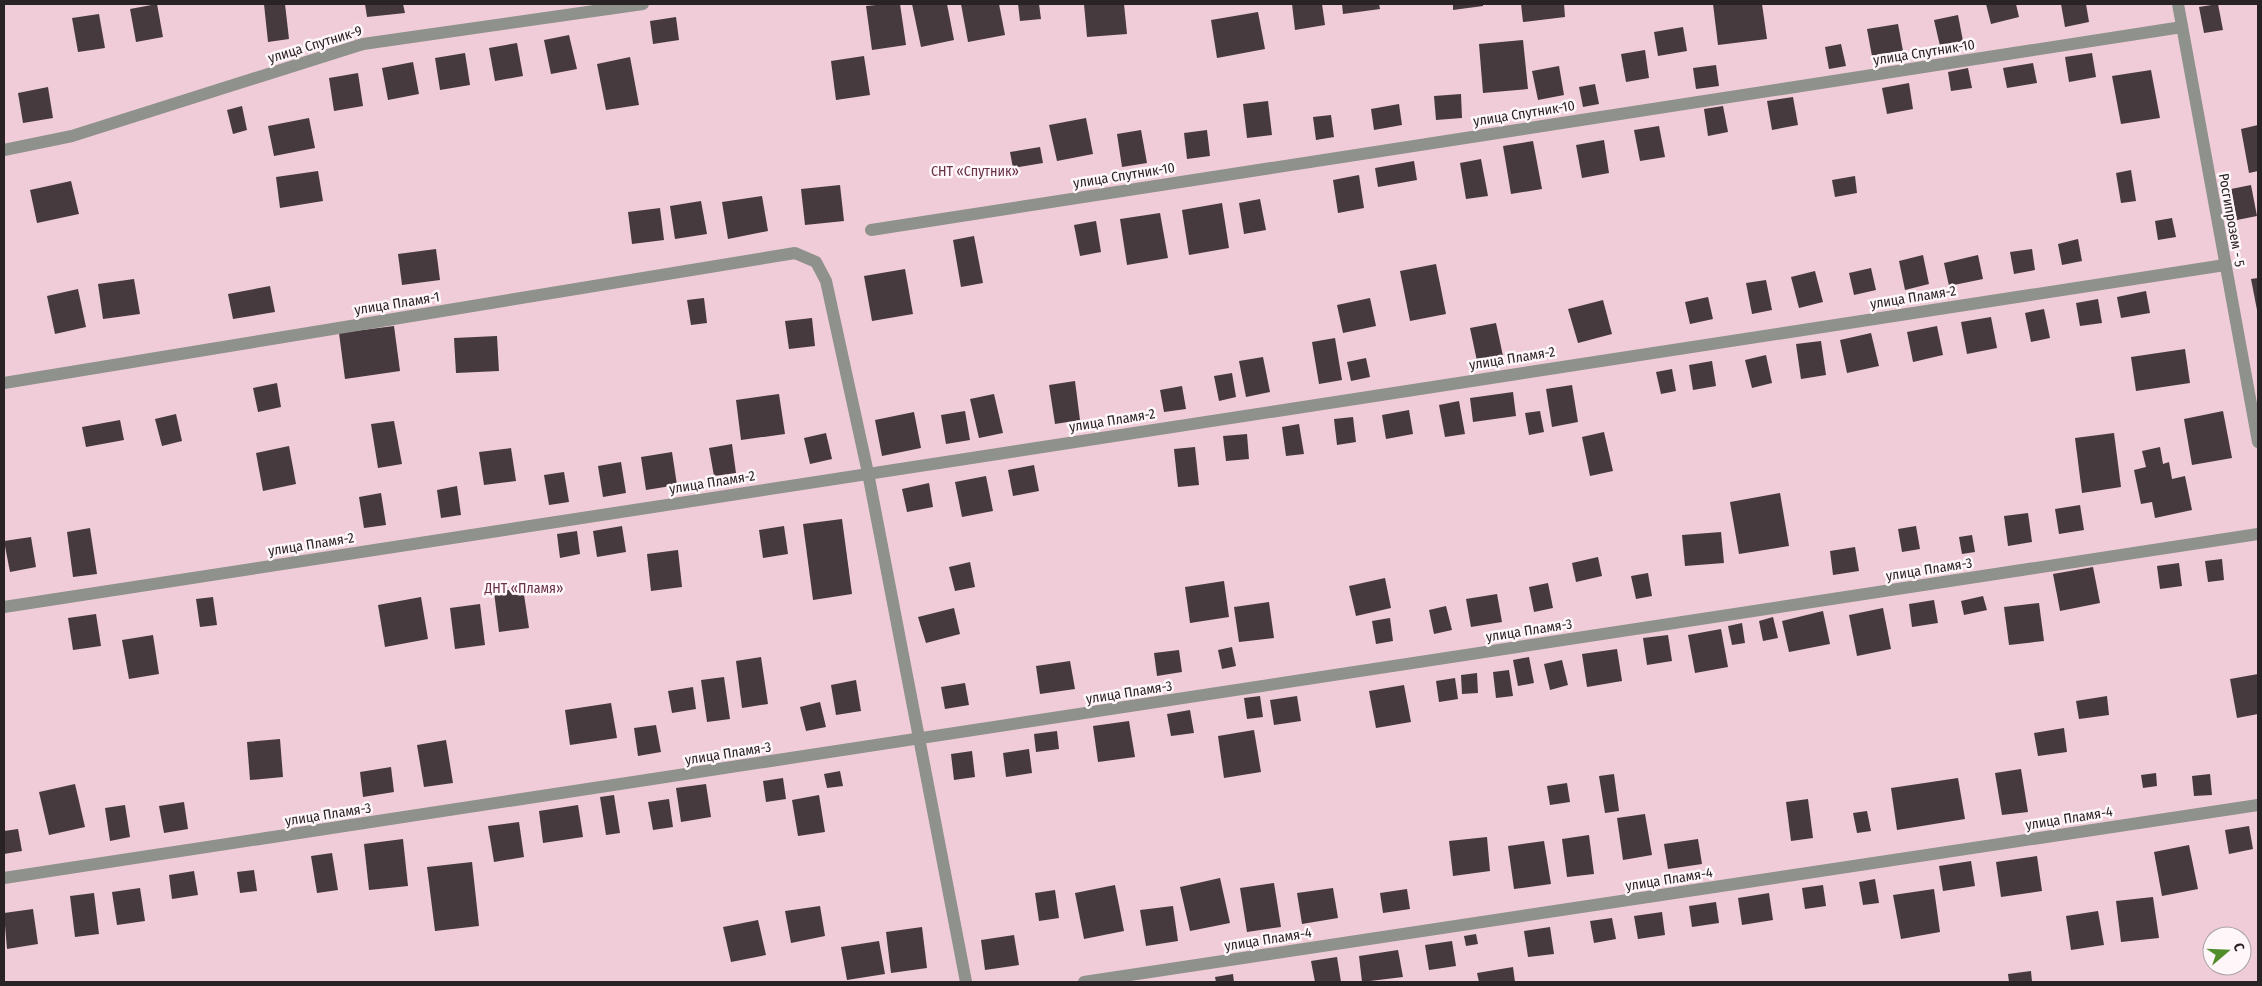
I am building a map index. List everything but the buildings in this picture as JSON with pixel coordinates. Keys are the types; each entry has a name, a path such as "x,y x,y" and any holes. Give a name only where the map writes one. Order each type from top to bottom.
{"street":[{"name":"улица Спутник-9","path":"4,150 72,136 363,44 644,4"},
{"name":"Росгипрозем - 5","path":"2178,4 2258,442"},
{"name":"улица Спутник-10","path":"871,230 2182,27"},
{"name":"улица Пламя-1","path":"4,383 795,253 816,262 826,281 868,473"},
{"name":"улица Пламя-2","path":"4,607 2225,265"},
{"path":"868,473 966,982"},
{"name":"улица Пламя-3","path":"4,878 2258,534"},
{"name":"улица Пламя-4","path":"1084,982 2258,805"}],"green space":[{"name":"ДНТ «Пламя»","path":"4,4 2258,4 2258,982 4,982"}],"park label":[{"name":"СНТ «Спутник»","path":"975,171"}]}
